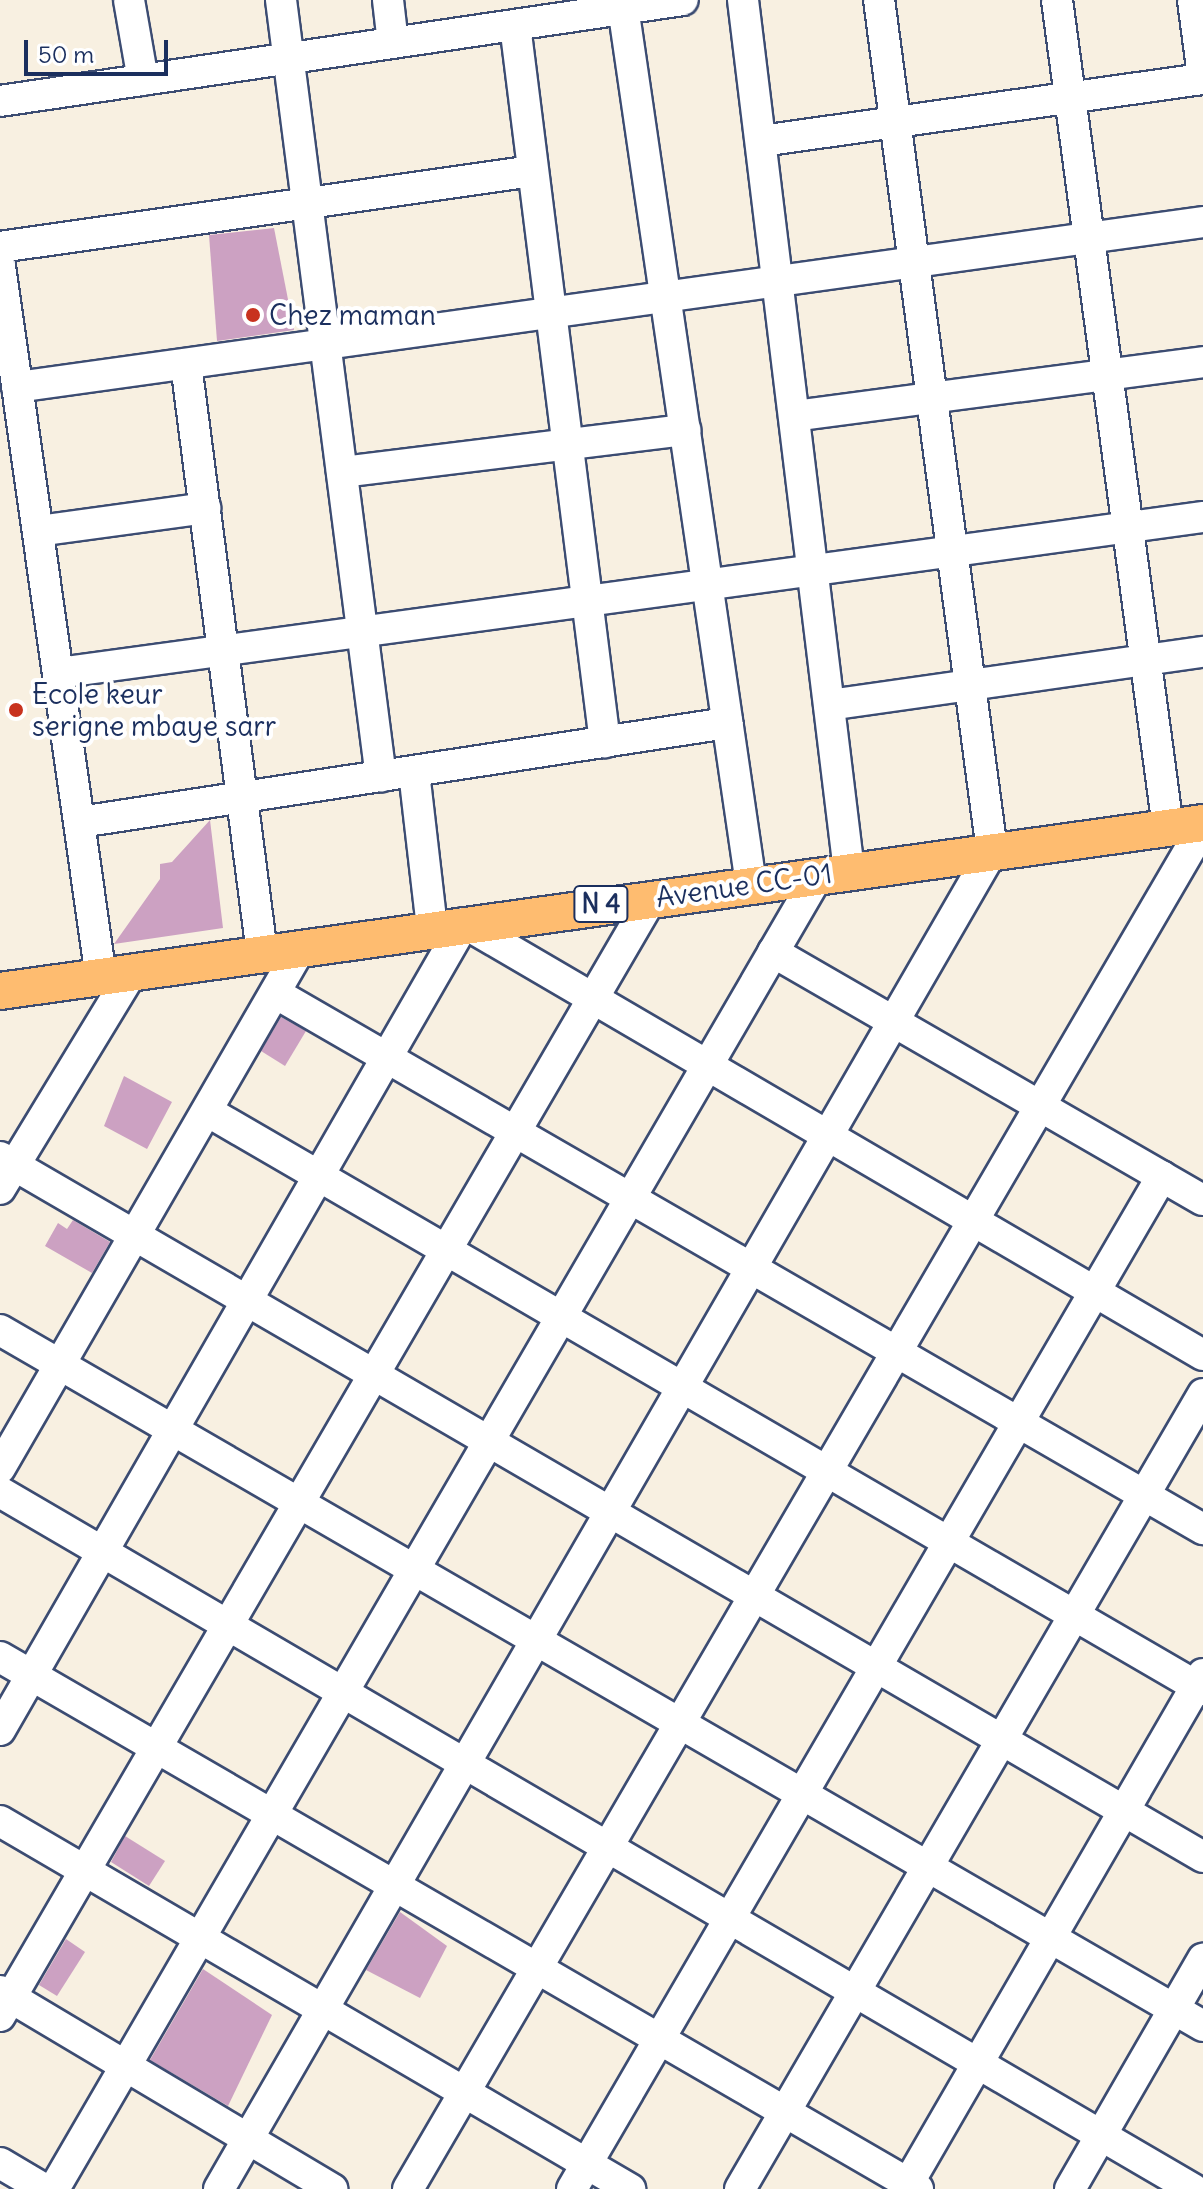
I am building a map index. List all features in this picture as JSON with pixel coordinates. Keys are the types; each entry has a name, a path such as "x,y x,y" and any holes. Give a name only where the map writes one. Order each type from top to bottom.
{"main road":[{"name":"Avenue CC-01","path":"0,991 652,897 1191,826"}],"street":[{"path":"129,0 143,80"},
{"path":"281,0 381,777"},
{"path":"388,0 393,43"},
{"path":"0,101 515,25 623,4 683,0"},
{"path":"54,2189 773,952 834,873 829,705 743,0"},
{"path":"219,2189 992,851 879,0"},
{"path":"408,2189 1040,1106 1191,826 1145,660 1057,0"},
{"path":"761,141 1203,78 1193,0"},
{"path":"623,4 751,884"},
{"path":"515,25 605,742"},
{"path":"0,247 533,171"},
{"path":"10,371 186,364 1203,222"},
{"path":"0,266 10,371 38,531 80,822 117,975 5,1170 134,1236 1203,1857"},
{"path":"794,416 931,393 1107,376 1203,362"},
{"path":"186,364 262,953"},
{"path":"342,472 685,430"},
{"path":"38,531 205,508"},
{"path":"58,673 1203,517"},
{"path":"829,705 1203,652"},
{"path":"80,822 727,723"},
{"path":"0,1730 387,1058 448,926 414,772"},
{"path":"332,2189 126,2066 4,2001 157,1748 652,897"},
{"path":"448,926 593,999 1203,1355"},
{"path":"0,1468 301,947"},
{"path":"773,952 1203,1200"},
{"path":"275,993 1203,1529"},
{"path":"0,1657 910,2187 978,2063 1201,1684 1074,1616 207,1111"},
{"path":"580,2176 1162,1176"},
{"path":"0,1330 1203,2026"},
{"path":"740,2189 1203,1394"},
{"path":"0,1492 1193,2189"},
{"path":"0,1821 463,2093 580,2176 630,2189"},
{"path":"1070,2189 1203,1959"},
{"path":"0,2163 44,2189"}],"building":[{"path":"274,228 294,330 217,341 209,235"},
{"path":"210,820 223,928 114,944 160,879 160,864 172,862"},
{"path":"281,1017 306,1031 285,1066 261,1051"},
{"path":"124,1076 172,1102 147,1149 104,1126"},
{"path":"73,1220 110,1242 92,1273 45,1246 58,1223 67,1229"},
{"path":"125,1836 165,1861 149,1886 111,1862"},
{"path":"400,1912 447,1946 420,1998 366,1970"},
{"path":"66,1939 85,1952 57,1996 39,1985"},
{"path":"203,1969 272,2015 228,2106 150,2060"}],"place":[{"name":"Chez maman","path":"253,315"},
{"name":"Ecole keur serigne mbaye sarr","path":"16,710"}]}
